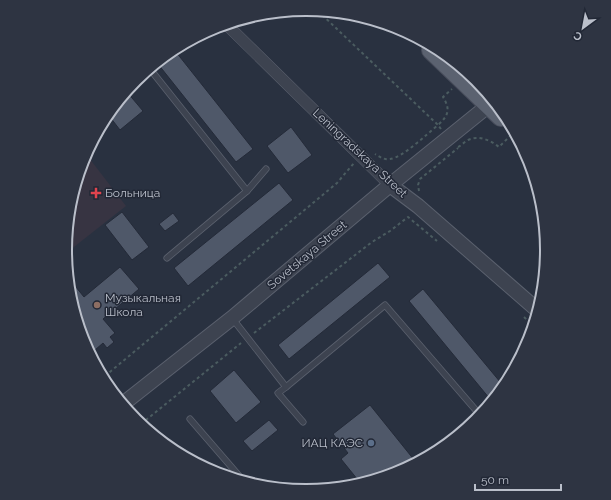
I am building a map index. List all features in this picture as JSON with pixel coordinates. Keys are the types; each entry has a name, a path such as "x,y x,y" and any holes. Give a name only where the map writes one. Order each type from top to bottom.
{"main road":[{"path":"438,56 484,100"}],"street":[{"name":"Leningradskaya Street","path":"230,28 390,185 418,206 529,311"},
{"name":"Sovetskaya Street","path":"127,401 232,318 390,185 492,109"}],"lane":[{"path":"153,73 247,191"},
{"path":"167,258 247,191 266,169"},
{"path":"303,422 278,393 385,305 476,410"},
{"path":"232,318 286,387"},
{"path":"190,418 238,474"}],"path":[{"path":"107,374 337,183 368,147 381,158 388,159 398,157 438,125 323,17"},
{"path":"145,420 247,338 372,242 390,231 408,217 425,200 420,195 418,185 420,179 458,148"},
{"path":"408,217 437,241"}],"shaded area":[{"name":"Больница","path":"90,159 126,206 72,248 72,235 76,204 79,189"}],"building":[{"path":"177,54 253,149 236,162 160,67"},
{"path":"130,96 143,111 120,130 112,119"},
{"path":"291,127 312,155 288,173 267,146"},
{"path":"279,183 293,200 188,286 174,268"},
{"path":"122,212 149,247 132,260 105,225"},
{"path":"173,213 179,221 165,231 159,224"},
{"path":"378,263 390,277 289,359 278,345"},
{"name":"Музыкальная Школа","path":"120,267 139,289 103,319 115,333 110,337 114,342 107,348 103,343 95,350 89,340 79,311 75,285 84,297"},
{"path":"423,289 499,381 488,396 409,301"},
{"path":"234,370 261,402 236,423 210,391"},
{"name":"ИАЦ КАЭС","path":"370,405 413,458 381,472 357,478 341,459 348,453 333,434"},
{"path":"269,420 278,430 252,451 243,441"}],"place":[{"name":"Больница","path":"96,193"},
{"name":"Музыкальная Школа","path":"97,305"},
{"name":"ИАЦ КАЭС","path":"371,443"}]}
